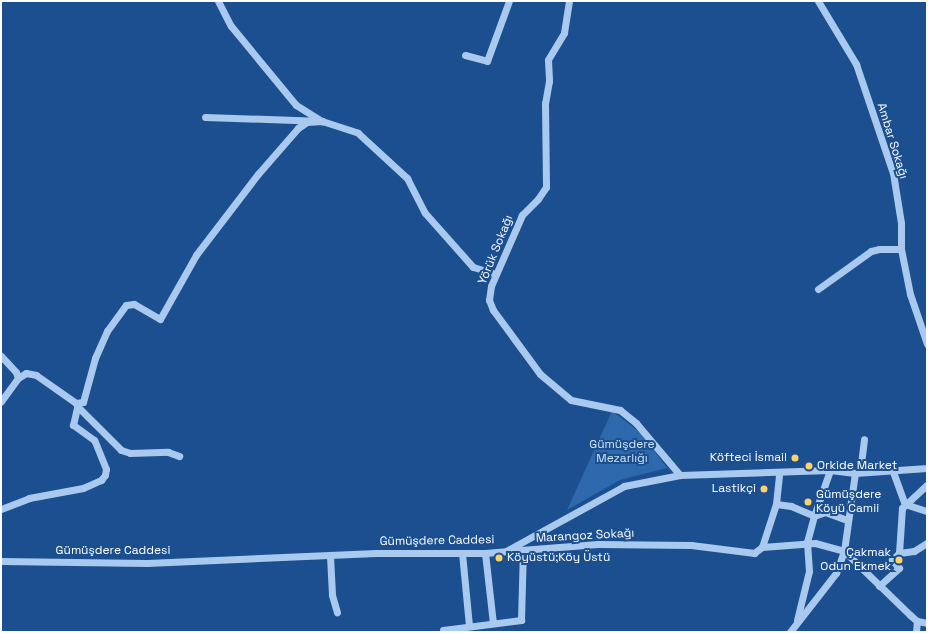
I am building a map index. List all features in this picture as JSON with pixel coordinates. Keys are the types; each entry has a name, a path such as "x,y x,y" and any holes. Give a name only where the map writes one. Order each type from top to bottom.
{"street":[{"path":"218,1 230,26 296,105 322,121 358,133 407,178 425,212 473,267 496,274"},
{"path":"465,55 487,61 508,1"},
{"name":"Yörük Sokağı","path":"569,1 564,33 548,60 549,81 545,103 546,186 538,199 522,215 496,274 489,300 493,310 540,374 572,400 620,410 636,423 680,475"},
{"name":"Ambar Sokağı","path":"818,1 856,64 893,173 901,223 901,249 910,294 927,344"},
{"path":"205,117 322,121"},
{"path":"77,405 83,402 95,358 107,331 126,305 134,304 160,319 196,255 258,174 298,128 307,122 322,121"},
{"path":"818,289 871,251 879,249 901,249"},
{"path":"3,358 18,378"},
{"path":"1,401 18,378 26,373 36,375 77,405 121,450 130,453 168,452 179,456"},
{"path":"1,509 29,498 83,488 101,480 105,475 106,469 94,440 73,425 77,405"},
{"path":"790,632 795,624 831,582 844,551 847,520 864,439"},
{"name":"Gümüşdere Caddesi","path":"1,561 147,563 330,556 485,553 506,551 624,486 680,475 779,473 830,470 857,473 892,469 927,468"},
{"path":"892,469 905,504"},
{"path":"795,624 804,598 809,571 807,542 814,516 830,470"},
{"path":"762,548 776,504 779,473"},
{"path":"899,553 900,514 905,504 927,485"},
{"path":"776,504 791,506 814,516 825,512 847,520"},
{"path":"905,504 927,511"},
{"path":"807,542 844,551 917,621 927,622"},
{"name":"Marangoz Sokağı","path":"506,551 598,544 665,544 754,553 762,548 807,542"},
{"path":"879,586 899,568 892,560 899,553 914,551 927,543"},
{"path":"443,630 520,620 523,550"},
{"path":"462,553 469,626"},
{"path":"485,553 493,623"},
{"path":"330,556 332,595 337,612"},
{"path":"916,632 917,621"}],"green space":[{"name":"Gümüşdere Mezarlığı","path":"612,411 642,434 667,468 620,480 567,510"}],"place":[{"name":"Köfteci İsmail","path":"795,458"},
{"name":"Orkide Market","path":"809,466"},
{"name":"Lastikçi","path":"764,489"},
{"name":"Gümüşdere Köyü Camii","path":"808,502"},
{"name":"Köyüstü;Köy Üstü","path":"499,558"},
{"name":"Çakmak Odun Ekmek","path":"899,560"}]}
